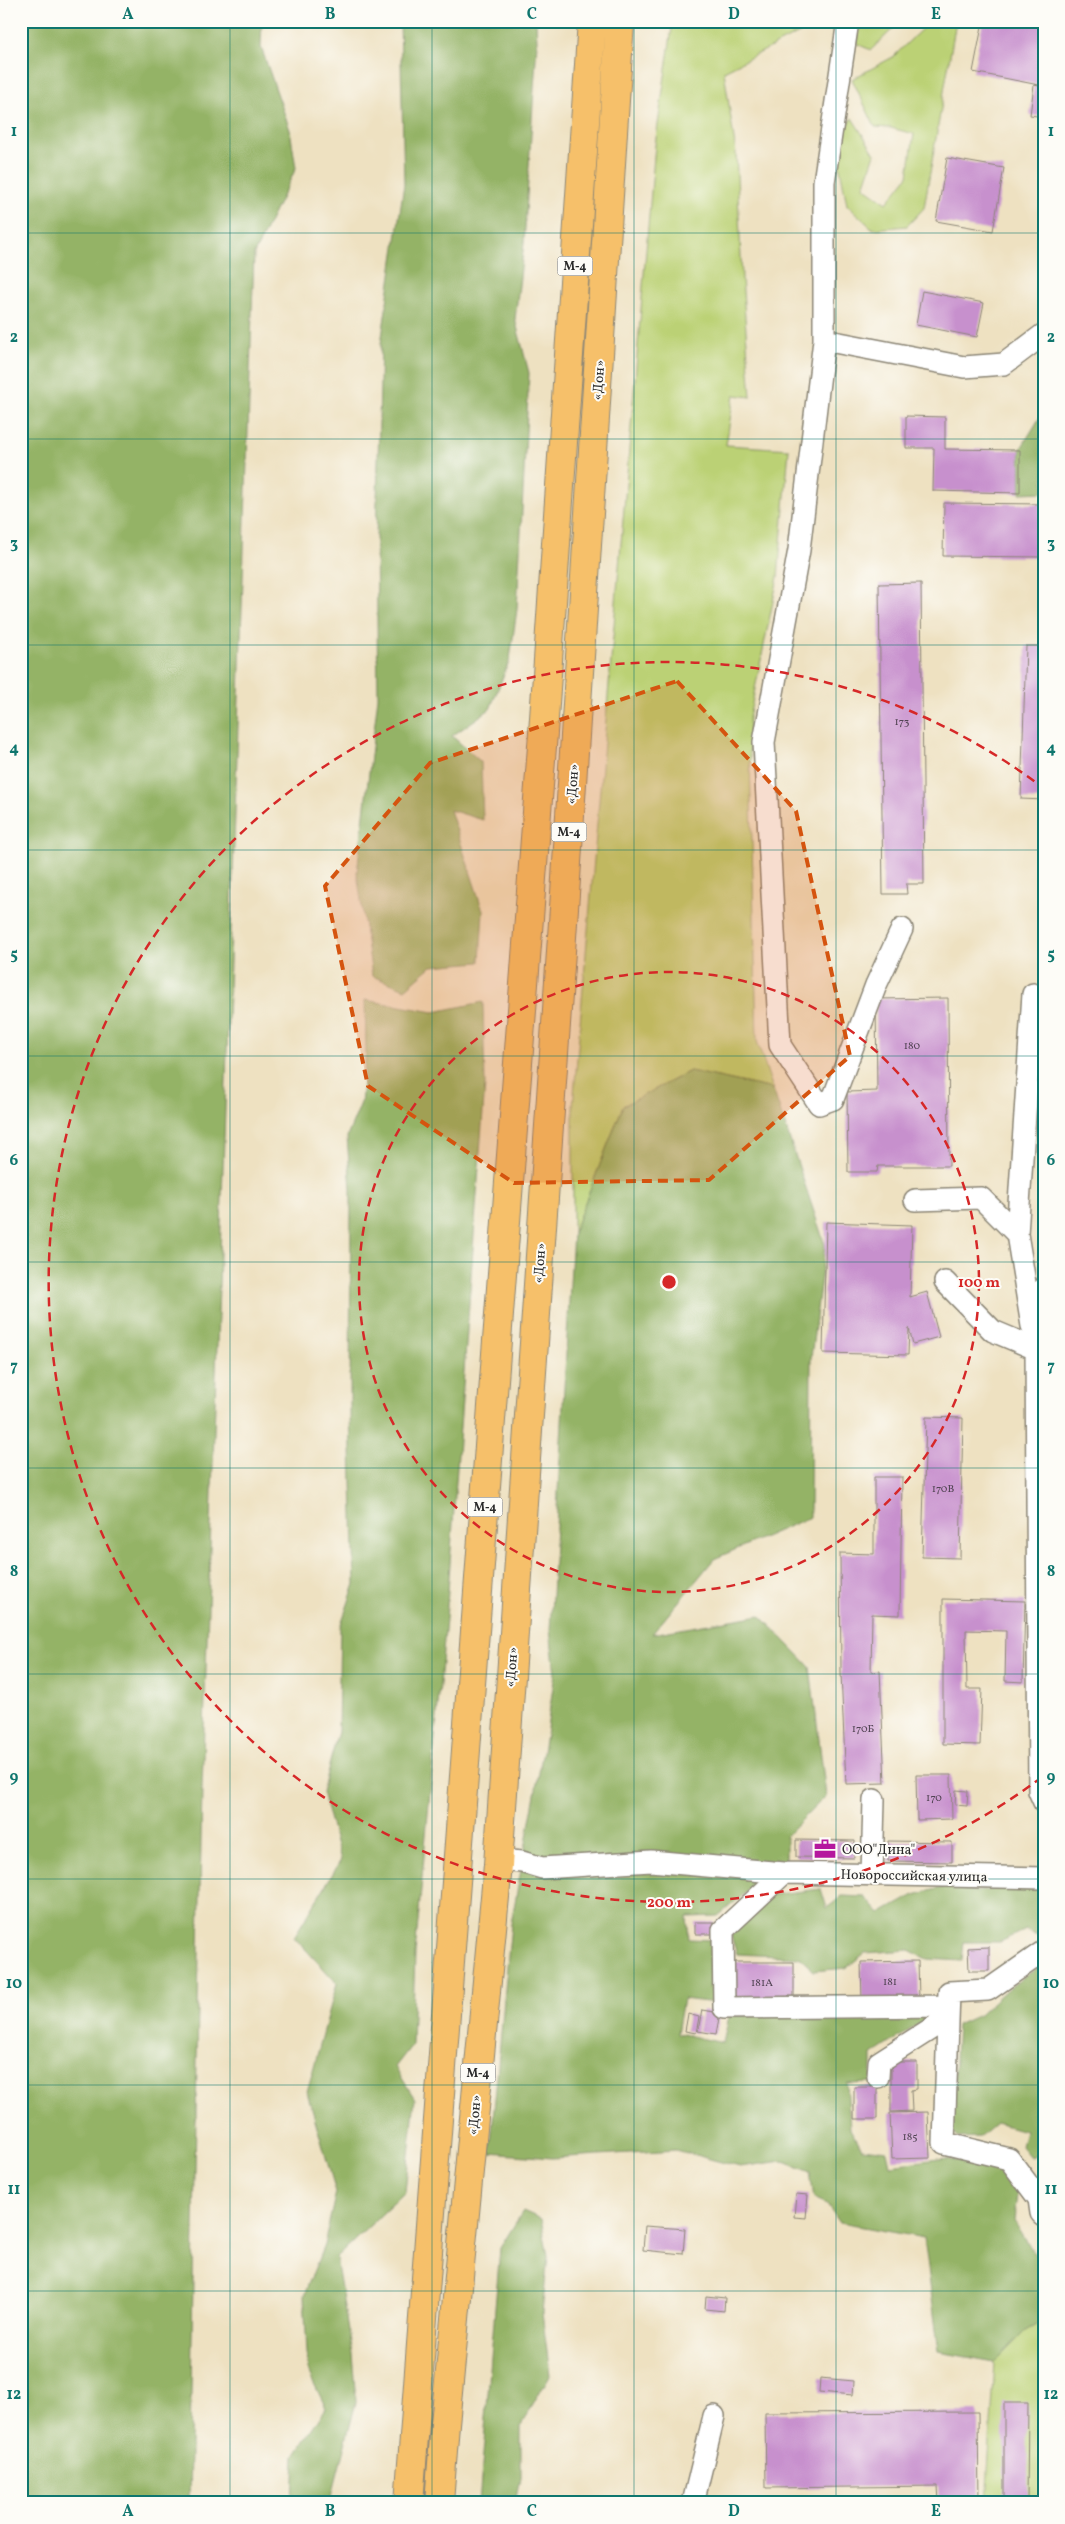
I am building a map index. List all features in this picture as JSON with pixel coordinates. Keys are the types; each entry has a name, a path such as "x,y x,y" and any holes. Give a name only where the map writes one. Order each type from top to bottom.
{"highway":[{"name":"М-4","path":"409,2503 459,1873 559,511 592,21"},
{"name":"«Дон»","path":"439,2503 498,1860 566,879 620,21"}],"street":[{"path":"848,21 824,182 824,340 799,550 764,742 780,1045 819,1104 833,1099 876,985 902,929"},
{"path":"824,340 964,367 1004,364 1044,334"},
{"path":"1033,994 1037,1033 1017,1234 1036,1349"},
{"path":"915,1200 981,1198 1017,1234"},
{"path":"945,1282 993,1331 1036,1349"},
{"path":"1044,1288 1036,1349 1039,1791 1044,1802"},
{"path":"872,1875 874,1800"},
{"name":"Новороссийская улица","path":"498,1860 522,1862 542,1868 651,1861 784,1873 1044,1878"},
{"path":"784,1873 723,1930 724,2008 948,2012"},
{"path":"1042,2202 1009,2159 944,2143 949,1992 988,1990 1044,1951"},
{"path":"878,2077 879,2062 948,2012"},
{"path":"693,2503 714,2416"}],"highlighted area":[{"path":"677,681 796,811 850,1056 709,1180 514,1183 368,1086 325,886 430,763"}],"green space":[{"path":"21,21 262,21 261,47 290,130 296,168 254,254 202,1787 189,2503 21,2503"},
{"path":"400,21 536,21 537,42 524,243 515,319 529,373 517,609 510,659 490,709 452,736 481,762 483,820 450,810 483,911 480,962 432,966 405,989 372,976 357,873 378,697 376,541 381,344 404,184"},
{"path":"673,21 823,21 724,71 736,153 742,278 751,397 734,395 726,445 789,449 778,577 749,718 757,1041 773,1089 690,1071 623,1106 573,1233 573,1106 655,145"},
{"path":"861,21 901,21 871,50 857,44"},
{"path":"926,21 956,21 924,208 907,226 873,229 847,205 836,147 852,118 875,154 864,187 887,203 908,176 914,134 891,128 875,127 852,79 893,57 926,25"},
{"path":"1044,416 1044,492 1020,493 1020,450 1040,417"},
{"path":"365,1000 434,1012 483,1002 485,1084 446,1619 415,1954 412,2045 395,2067 415,2099 405,2192 336,2258 352,2354 356,2402 332,2495 332,2503 293,2503 295,2455 326,2408 308,2371 304,2295 324,2245 336,2192 307,2092 337,1983 294,1937 341,1860 322,1792 338,1732 340,1627 355,1584 350,1414 351,1189 347,1137 361,1103 366,1052"},
{"path":"690,1071 773,1089 825,1245 811,1358 810,1517 714,1559 652,1634 760,1615 810,1667 826,1796 786,1836 786,1859 718,1916 687,1917 689,1939 715,1940 716,2003 683,1999 677,2033 723,2043 729,2016 937,2012 872,2055 872,2082 847,2083 850,2128 862,2148 887,2151 890,2165 947,2158 1000,2171 1018,2186 1014,2220 1037,2258 1044,2320 1026,2330 995,2362 939,2352 924,2238 840,2223 827,2204 814,2198 810,2172 782,2161 740,2167 676,2150 552,2158 490,2153 511,1924 546,1735 555,1673 550,1630 573,1233 623,1106"},
{"path":"948,1886 975,1892 1006,1887 1041,1890 1044,1893 1044,1933 1040,1937 1026,1930 1000,1942 964,1942 962,1961 927,1959 909,1950 865,1953 846,1968 814,1971 799,1957 737,1954 731,1936 769,1895 821,1889 827,1908 842,1896 865,1897 880,1914 914,1895"},
{"path":"1044,1963 1044,2152 1030,2157 1021,2146 1025,2131 996,2123 980,2137 958,2138 951,2129 957,2025 979,2015 1006,1990"},
{"path":"523,2211 541,2219 548,2256 542,2313 550,2375 521,2426 521,2478 516,2503 479,2503 500,2248"},
{"path":"1044,2320 1044,2503 986,2503 995,2362 1026,2330"}],"building":[{"path":"983,21 1044,21 1044,86 973,72"},
{"path":"1034,85 1044,87 1044,117 1030,115"},
{"path":"947,158 1004,168 993,231 936,221"},
{"path":"922,291 984,303 977,337 916,325"},
{"path":"906,416 945,417 945,449 1020,450 1020,493 933,491 934,448 906,448"},
{"path":"944,503 1044,504 1044,557 943,556"},
{"path":"921,583 924,884 906,884 907,894 883,894 879,584"},
{"path":"1026,646 1044,646 1044,800 1021,799"},
{"path":"948,998 949,1166 878,1166 877,1172 848,1172 847,1092 877,1091 876,999"},
{"path":"826,1222 912,1225 910,1297 927,1292 939,1337 913,1344 909,1328 908,1355 823,1353"},
{"path":"926,1417 963,1418 960,1558 922,1557"},
{"path":"874,1477 902,1477 900,1615 872,1614 871,1672 880,1671 885,1783 846,1784 841,1673 840,1553 874,1554"},
{"path":"943,1599 1025,1601 1023,1682 1005,1681 1006,1631 966,1630 967,1689 982,1689 980,1745 943,1744"},
{"path":"916,1775 951,1775 952,1819 917,1820"},
{"path":"956,1790 968,1791 967,1806 955,1805"},
{"name":"ООО\"Дина\"","path":"796,1840 855,1841 854,1858 796,1857"},
{"path":"888,1841 952,1842 952,1862 888,1861"},
{"path":"695,1922 714,1922 715,1934 695,1934"},
{"path":"989,1947 989,1971 969,1971 968,1948"},
{"path":"918,1961 919,2000 862,2001 861,1962"},
{"path":"730,1962 794,1962 794,2003 729,2002"},
{"path":"702,2010 720,2013 716,2034 698,2031"},
{"path":"688,2014 699,2017 696,2033 685,2031"},
{"path":"891,2062 917,2062 917,2089 911,2090 912,2111 891,2112"},
{"path":"854,2087 877,2087 877,2119 854,2119"},
{"path":"928,2112 930,2158 892,2159 890,2113"},
{"path":"796,2194 808,2195 806,2218 794,2217"},
{"path":"645,2226 685,2229 683,2254 643,2250"},
{"path":"706,2296 725,2298 724,2311 705,2309"},
{"path":"820,2378 854,2381 853,2395 819,2392"},
{"path":"1004,2403 1028,2403 1027,2503 1004,2503"},
{"path":"978,2412 979,2503 939,2503 938,2486 766,2488 765,2413"}],"place":[{"name":"ООО\"Дина\"","path":"825,1849"}]}
